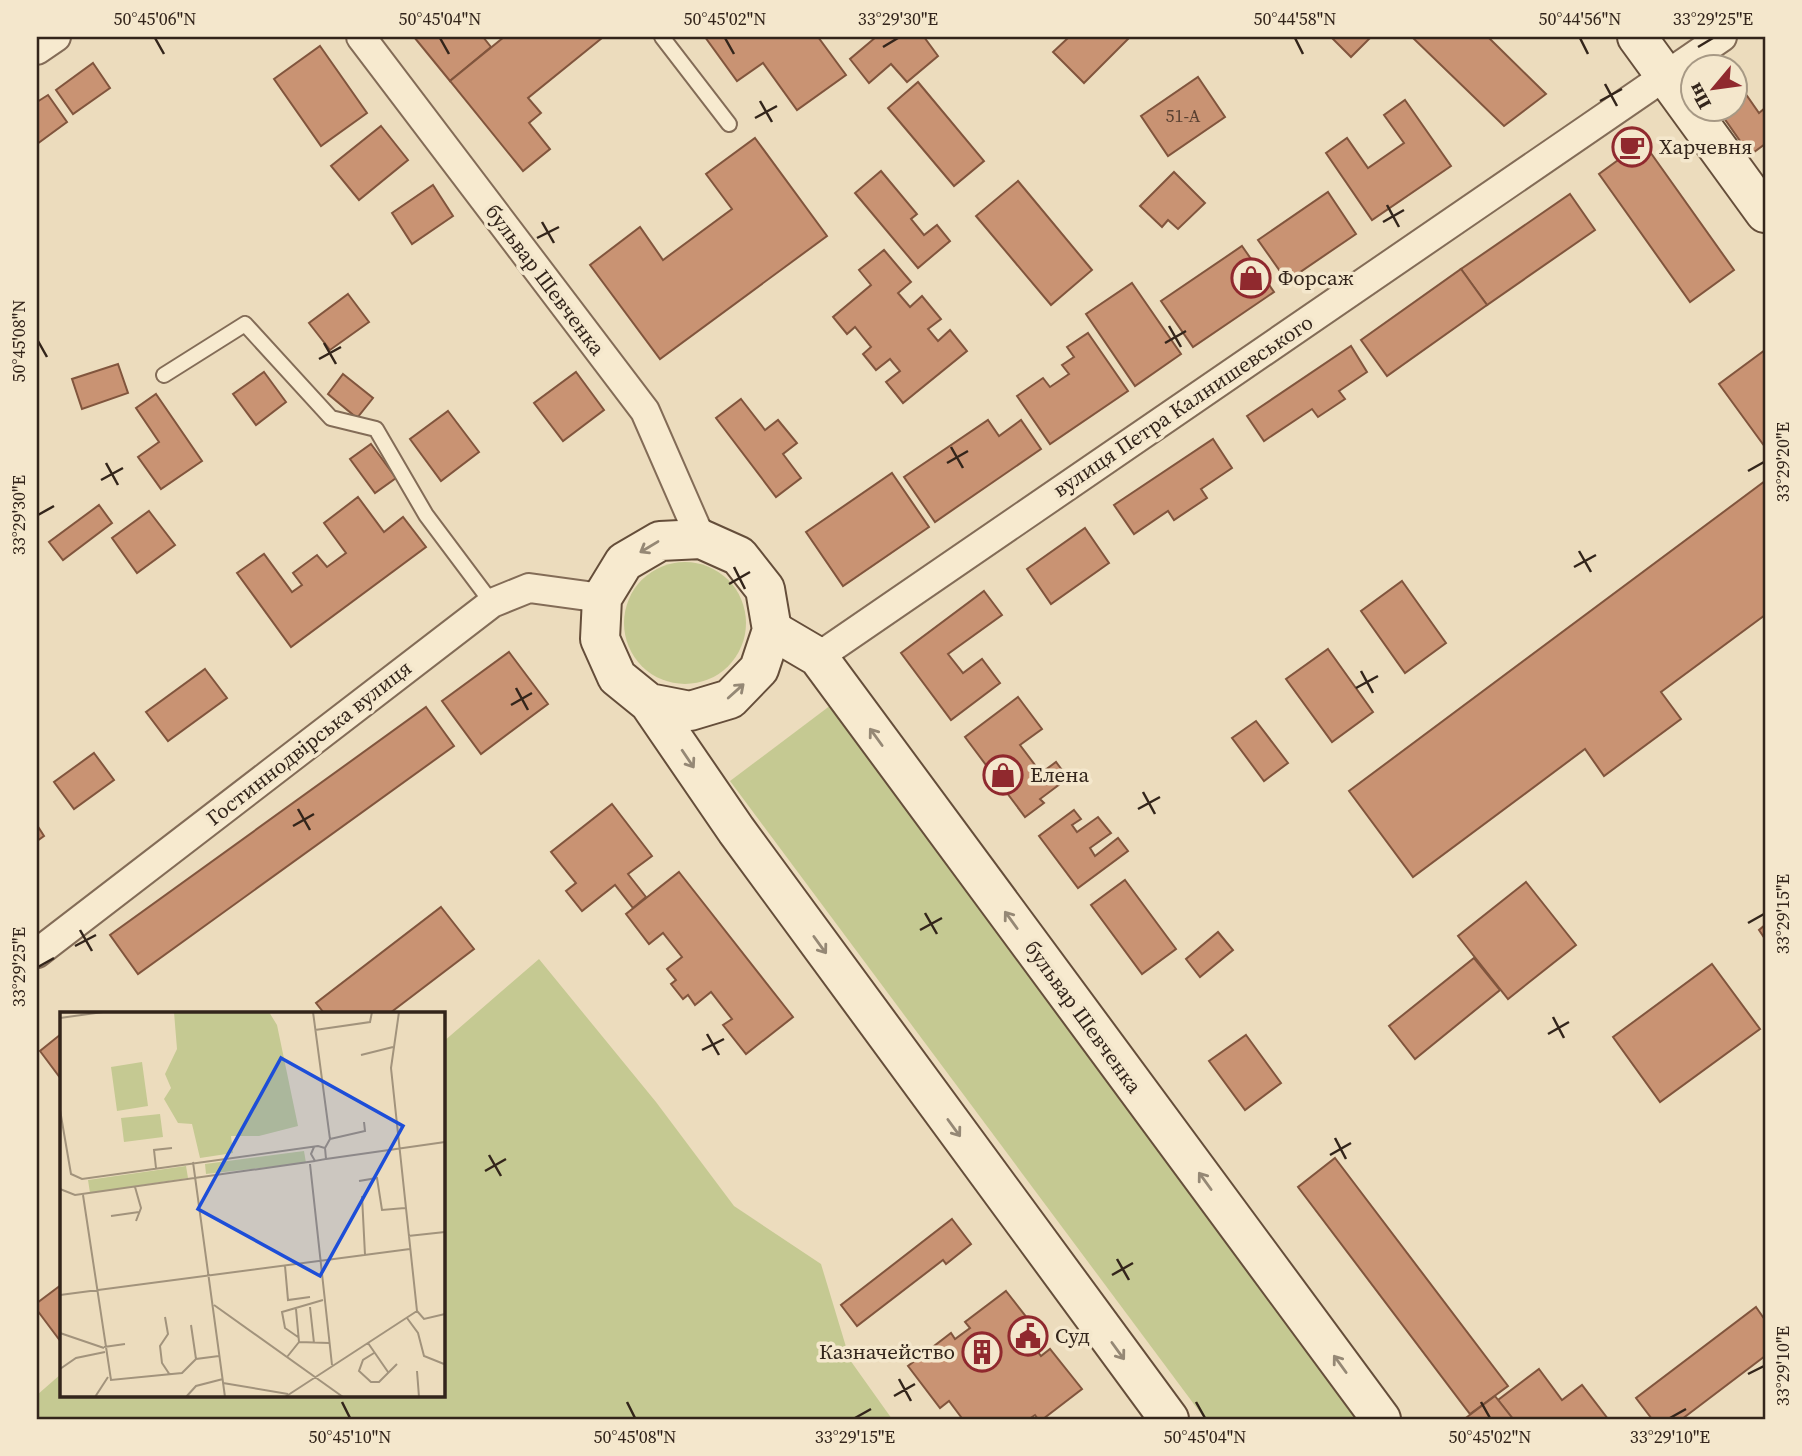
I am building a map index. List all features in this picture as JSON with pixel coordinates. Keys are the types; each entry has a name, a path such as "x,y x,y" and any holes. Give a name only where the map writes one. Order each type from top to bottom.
{"main road":[{"path":"1637,37 1765,213"},
{"path":"649,703 690,711 730,699 759,670 772,630 765,589 739,556 701,538 660,541 624,562 602,598 600,639 617,677 649,703 736,830 1169,1419"},
{"name":"бульвар Шевченка","path":"772,630 818,657 1381,1419"}],"street":[{"path":"37,50 56,37"},
{"name":"бульвар Шевченка","path":"361,37 645,411 701,538"},
{"name":"вулиця Петра Калнишевського","path":"818,657 1722,37"},
{"name":"Гостиннодвірська вулиця","path":"37,953 492,603 529,589 602,598"}],"lane":[{"path":"662,37 729,124"},
{"path":"164,375 245,324 331,418 376,429 426,515 492,603"}],"green space":[{"path":"685,562 708,567 728,580 741,600 746,623 741,646 728,666 708,679 685,684 662,679 642,666 629,646 624,623 629,600 642,580 662,567"},
{"path":"831,705 1364,1419 1205,1419 730,781"},
{"path":"539,959 656,1102 734,1206 821,1264 850,1360 892,1419 37,1419 37,1395 60,1375 60,1396 444,1396 444,1041"}],"building":[{"path":"414,37 483,37 491,47 450,81"},
{"path":"504,37 602,38 528,98 541,113 529,123 550,149 523,171 450,81"},
{"path":"705,37 818,37 846,75 797,110 763,63 737,81"},
{"path":"876,37 924,37 938,56 907,82 891,64 869,83 850,59"},
{"path":"1069,37 1130,37 1084,83 1053,52"},
{"path":"1331,37 1371,37 1351,57"},
{"path":"1412,37 1488,37 1546,94 1504,126"},
{"path":"320,46 367,113 321,146 274,79"},
{"path":"93,63 110,88 73,114 56,90"},
{"path":"1198,77 1225,117 1168,156 1141,116"},
{"path":"918,82 984,161 954,186 888,108"},
{"path":"48,95 67,122 37,144 37,102"},
{"path":"1405,100 1451,166 1372,220 1326,153 1347,138 1368,168 1404,143 1384,115"},
{"path":"1750,100 1759,113 1765,108 1765,144 1750,155 1727,122 1750,122"},
{"path":"381,126 408,160 359,200 331,166"},
{"path":"755,138 827,236 660,359 590,265 640,227 663,260 732,209 706,174"},
{"path":"1643,142 1734,270 1690,302 1599,174"},
{"path":"881,171 917,214 911,219 924,235 937,225 950,241 918,268 855,193"},
{"path":"1174,172 1205,203 1178,229 1168,220 1162,227 1140,206"},
{"path":"1018,181 1092,270 1051,305 976,216"},
{"path":"433,185 453,216 412,244 392,213"},
{"path":"1328,192 1356,234 1287,281 1258,240"},
{"path":"1570,194 1595,230 1487,305 1461,269"},
{"path":"1242,246 1274,292 1193,347 1161,301"},
{"path":"884,250 911,282 898,293 910,307 922,296 941,319 928,329 938,341 950,330 967,351 903,403 886,382 900,371 890,359 876,370 863,354 871,347 855,327 847,334 833,317 871,285 859,270"},
{"path":"1461,269 1487,305 1387,376 1361,340"},
{"path":"1132,283 1181,354 1135,386 1086,314"},
{"path":"348,294 369,322 330,350 309,323"},
{"path":"1088,333 1128,391 1050,444 1017,396 1043,378 1050,387 1069,374 1062,365 1074,357 1067,347"},
{"path":"1351,346 1367,372 1339,391 1345,399 1318,417 1312,409 1264,441 1247,416"},
{"path":"1765,350 1765,447 1719,384"},
{"path":"118,364 128,393 82,409 72,379"},
{"path":"264,372 286,402 256,425 233,394"},
{"path":"576,372 604,410 563,441 534,403"},
{"path":"343,374 373,398 357,418 328,394"},
{"path":"156,394 202,461 161,489 138,457 159,442 136,408"},
{"path":"741,399 765,430 778,420 797,443 783,454 801,478 776,497 716,418"},
{"path":"448,411 479,452 441,481 410,439"},
{"path":"988,420 999,436 1021,420 1041,449 935,522 904,477"},
{"path":"1213,439 1232,468 1201,489 1207,498 1174,520 1168,511 1134,534 1114,505"},
{"path":"371,444 396,478 375,493 350,459"},
{"path":"892,473 929,527 843,586 806,532"},
{"path":"1765,481 1765,615 1661,692 1681,719 1604,776 1585,749 1413,877 1349,791"},
{"path":"358,497 384,532 403,517 426,547 291,647 237,573 264,554 292,592 302,585 293,573 317,555 327,567 346,553 324,523"},
{"path":"99,505 112,523 63,560 49,542"},
{"path":"149,511 175,545 137,573 112,538"},
{"path":"1085,528 1109,563 1051,604 1027,569"},
{"path":"1402,581 1446,643 1405,673 1361,611"},
{"path":"984,591 1002,615 948,654 963,673 982,659 1000,683 951,720 901,653"},
{"path":"1328,649 1373,712 1332,742 1286,679"},
{"path":"509,652 548,704 481,754 442,701"},
{"path":"205,669 227,698 168,741 146,712"},
{"path":"1018,697 1042,729 1020,745 1041,773 1056,762 1068,778 1040,799 1044,803 1025,817 965,737"},
{"path":"426,707 454,746 138,974 110,935"},
{"path":"1256,721 1288,763 1264,781 1232,738"},
{"path":"94,753 114,780 74,809 54,782"},
{"path":"612,804 652,856 628,874 646,897 633,908 615,885 582,911 566,891 576,883 551,852"},
{"path":"1074,810 1081,819 1072,825 1077,832 1098,817 1111,833 1090,848 1095,856 1118,838 1128,851 1078,888 1039,836"},
{"path":"37,825 44,836 37,841"},
{"path":"679,872 793,1017 746,1054 723,1025 732,1019 711,992 695,1005 688,995 683,999 671,984 676,980 667,969 682,957 663,933 649,944 626,914"},
{"path":"1125,880 1176,949 1142,974 1091,905"},
{"path":"1526,882 1576,945 1508,999 1458,936"},
{"path":"441,907 474,949 391,1012 323,1012 316,1003"},
{"path":"1765,925 1765,939 1759,930"},
{"path":"1218,932 1233,950 1200,977 1186,959"},
{"path":"1474,958 1500,990 1415,1059 1389,1026"},
{"path":"1712,964 1760,1029 1660,1102 1613,1037"},
{"path":"60,1035 60,1078 40,1051"},
{"path":"1246,1035 1281,1083 1245,1110 1209,1061"},
{"path":"1335,1158 1508,1386 1470,1414 1298,1187"},
{"path":"952,1219 971,1244 946,1264 943,1260 857,1326 841,1305"},
{"path":"60,1286 60,1341 37,1310 37,1303"},
{"name":"Казначейство","path":"1006,1291 1038,1332 1029,1340 1041,1356 1050,1349 1082,1389 1043,1419 1038,1419 1035,1415 1029,1419 958,1419 961,1417 949,1401 940,1408 908,1366 951,1333 955,1339 970,1328 965,1322"},
{"path":"1756,1307 1765,1320 1765,1356 1682,1419 1652,1419 1636,1398"},
{"path":"1539,1369 1562,1400 1582,1385 1608,1419 1513,1419 1498,1400"},
{"path":"1495,1396 1513,1419 1467,1417"}],"place":[{"name":"Харчевня","path":"1632,147"},
{"name":"Форсаж","path":"1251,278"},
{"name":"Елена","path":"1003,775"},
{"name":"Суд","path":"1028,1336"},
{"name":"Казначейство","path":"982,1352"}]}
